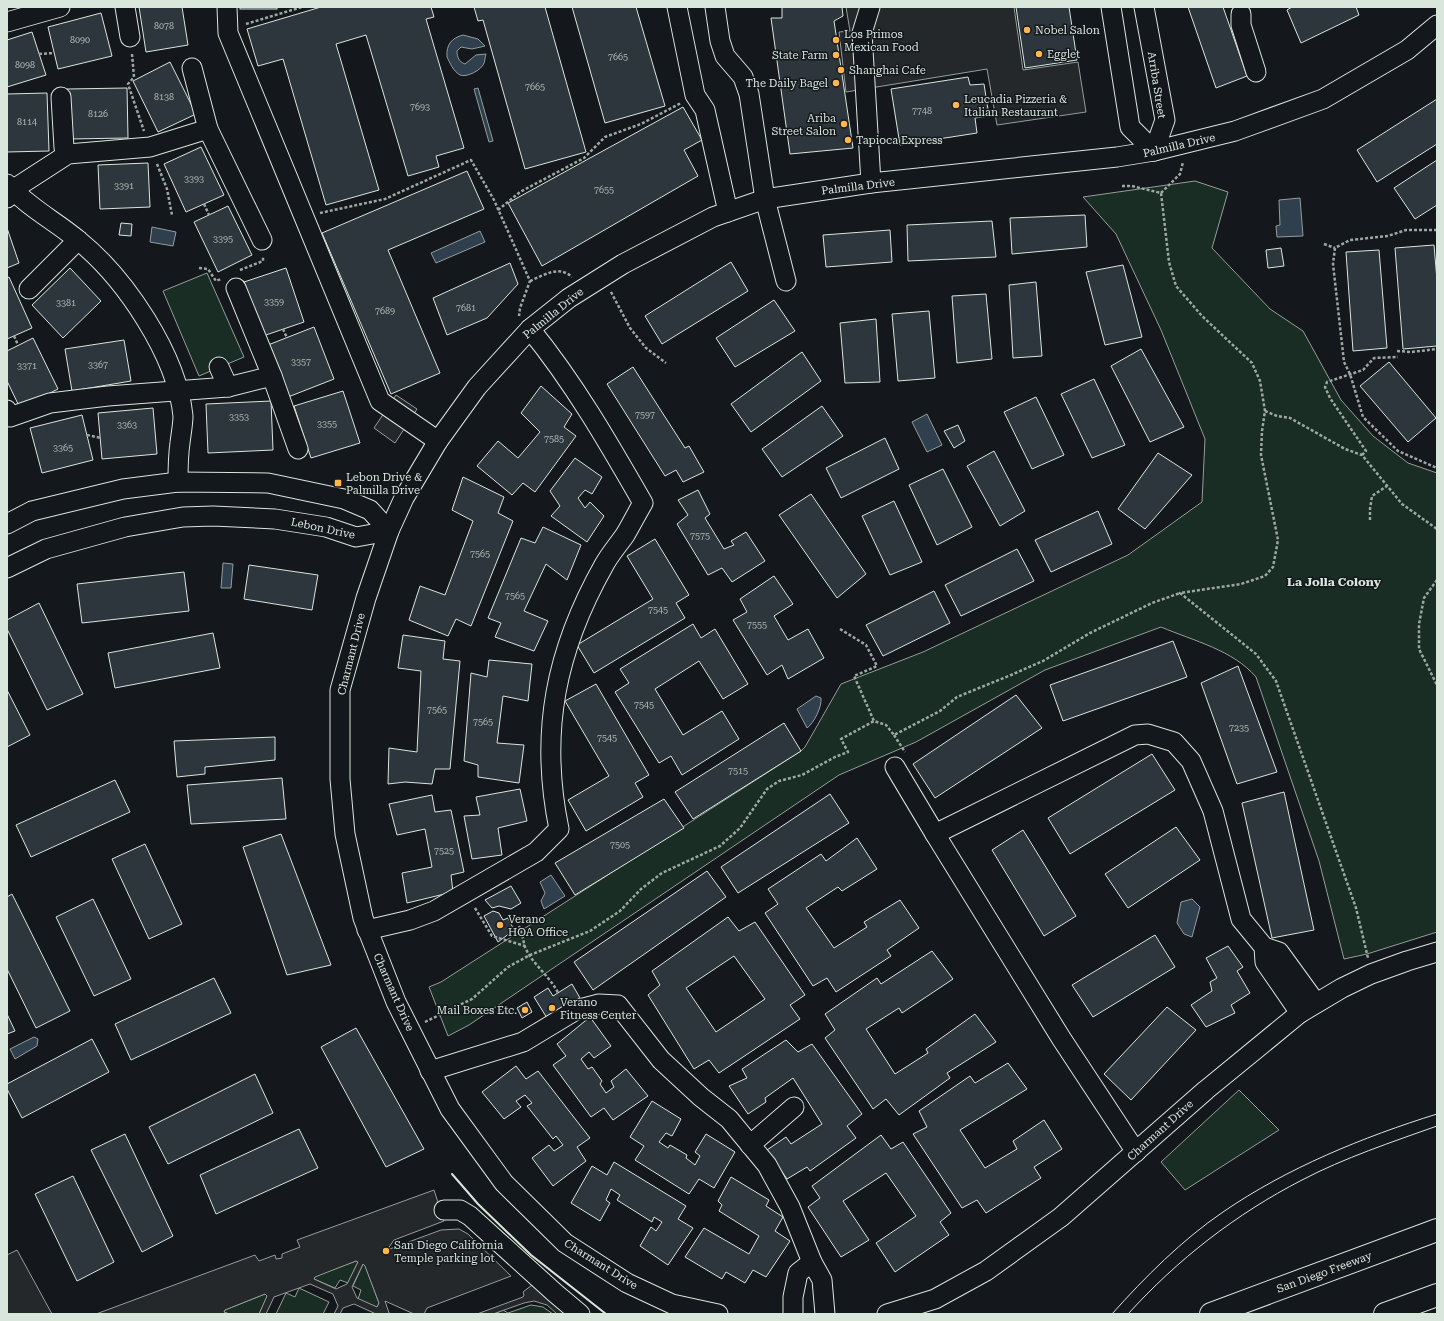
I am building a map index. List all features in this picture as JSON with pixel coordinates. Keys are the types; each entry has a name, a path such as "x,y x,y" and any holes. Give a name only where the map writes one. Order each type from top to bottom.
{"highway":[{"name":"San Diego Freeway","path":"1211,1314 1437,1230"},
{"path":"1385,1314 1437,1295"}],"street":[{"path":"7,22 60,7"},
{"path":"125,7 130,37"},
{"path":"227,7 228,33 380,401 438,441"},
{"path":"676,7 695,95 705,110 728,212"},
{"path":"715,7 720,41 725,56 743,77 748,94 765,199 786,281"},
{"path":"870,7 862,33 871,183"},
{"path":"1111,7 1130,127 1154,152"},
{"name":"Arriba Street","path":"1144,7 1165,120 1154,152"},
{"path":"1245,9 1241,25 1256,72"},
{"name":"Palmilla Drive","path":"390,531 404,498 438,441 478,387 530,330 585,287 623,264 713,217 765,199 871,183 1083,162 1154,152 1235,132 1323,99 1407,50 1437,25"},
{"path":"192,68 208,129 262,240"},
{"path":"60,97 64,148 68,154"},
{"path":"178,482 183,418 179,391 157,338 114,274 78,240 9,191 68,154 150,147 208,129"},
{"path":"29,289 78,240"},
{"path":"232,279 272,376 298,449"},
{"path":"367,930 410,920 434,911 536,852 559,829 551,772 552,729 555,692 565,651 579,613 604,563 625,534 643,503 599,427 557,362 530,330"},
{"path":"219,367 228,387"},
{"path":"7,410 10,417 50,403 108,396 228,387 272,376"},
{"path":"8,522 32,511 123,489 178,482 268,483 344,499 370,510 390,531"},
{"name":"Lebon Drive","path":"7,568 46,549 124,527 183,517 213,516 276,519 326,527 356,537 390,531"},
{"name":"Charmant Drive","path":"390,531 366,598 340,690 340,779 345,834 363,918 396,1002 450,1109 504,1183 565,1243 627,1283 646,1292 672,1304 718,1314"},
{"path":"935,834 1135,735 1148,734 1174,742 1191,761 1213,811 1241,918 1264,947 1279,952 1316,1002"},
{"path":"894,767 1061,1038 1136,1152"},
{"path":"1264,947 1265,962 1300,1013"},
{"name":"Charmant Drive","path":"887,1314 935,1299 986,1271 1061,1217 1212,1085 1300,1013 1316,1002 1371,974 1437,952"},
{"path":"430,1071 522,1042 576,1010 599,1004 618,1005 661,1060 729,1119 767,1165 790,1207 812,1262 822,1280 825,1314"},
{"path":"750,1144 794,1107"},
{"path":"444,1210 460,1210 470,1216 580,1314"},
{"path":"793,1314 798,1273 812,1262"}],"path":[{"path":"228,28 240,26 258,19 302,7"},
{"path":"130,37 134,77 128,84 150,147 167,189 172,215"},
{"path":"39,54 54,53"},
{"path":"498,210 520,192 584,158 605,137 641,124 695,95"},
{"path":"1160,193 1180,174 1188,143"},
{"path":"304,217 385,199 471,160 498,210 530,281 520,308 515,346"},
{"path":"1122,186 1132,186 1160,193"},
{"path":"410,1030 472,999 508,967 530,955 590,931 620,911 641,888 662,873 720,846 740,828 767,789 779,781 802,775 835,757 848,752 841,739 874,721 886,725 894,735 940,711 957,697 1024,669 1090,633 1152,603 1180,593 1241,584 1265,576 1273,567 1278,540 1261,455 1265,411 1260,381 1252,363 1202,316 1176,286 1169,262 1160,193"},
{"path":"204,204 209,215"},
{"path":"1324,244 1335,248 1350,240 1388,236 1406,230 1437,230"},
{"path":"199,268 208,269 216,281 232,279 263,261 262,240"},
{"path":"1335,248 1333,264 1344,362 1350,374 1363,417 1398,451 1437,468"},
{"path":"530,281 555,270 567,272 585,287"},
{"path":"602,277 630,328 646,348 666,363"},
{"path":"283,329 287,338"},
{"path":"14,336 18,345"},
{"path":"1397,351 1411,352 1437,349"},
{"path":"1362,455 1366,451 1330,398 1325,387 1327,382 1363,370 1374,358 1398,357"},
{"path":"1265,411 1277,416 1290,418 1345,450 1362,455 1402,504 1437,529"},
{"path":"87,435 101,438"},
{"path":"1370,520 1372,496 1387,486"},
{"path":"1437,580 1424,598 1419,624 1419,649 1437,685"},
{"path":"1180,593 1256,654 1276,681 1356,908 1371,974"},
{"path":"840,629 866,645 877,666 854,676 874,721"},
{"path":"467,893 492,936 525,946"},
{"path":"519,926 525,946 530,955 552,981 558,993"}],"green space":[{"path":"1195,181 1228,192 1212,248 1270,309 1303,331 1341,400 1373,436 1408,463 1437,473 1437,932 1367,954 1344,959 1319,861 1256,677 1247,668 1225,653 1161,627 1045,670 916,742 839,775 469,1025 448,1036 429,987 441,982 801,751 805,747 841,684 923,652 1128,555 1202,502 1205,439 1161,330 1116,234 1083,197"},
{"path":"207,273 244,357 199,376 163,291"},
{"path":"1239,1090 1279,1130 1185,1190 1161,1162"},
{"path":"356,1261 358,1262 348,1283 340,1280 335,1288 314,1279 315,1276"},
{"path":"363,1264 365,1265 379,1303 377,1308 358,1299 361,1290 353,1286"},
{"path":"299,1288 329,1302 323,1314 276,1314 286,1293 295,1297"},
{"path":"265,1294 268,1295 259,1314 229,1314 224,1312 225,1310"},
{"path":"531,1305 543,1307 553,1314 499,1314 498,1312 503,1310 508,1313"}],"shaded area":[{"path":"846,7 1014,7 1023,70 1078,62 1086,112 997,125 987,69 846,92 839,32 850,31"},
{"path":"396,395 417,409 395,443 374,428"},
{"name":"San Diego California Temple parking lot","path":"434,1190 444,1221 394,1240 387,1250 441,1230 459,1229 468,1234 511,1276 427,1308 424,1314 414,1314 385,1301 389,1313 392,1314 376,1314 354,1304 343,1308 340,1314 334,1314 338,1306 333,1294 310,1284 274,1297 266,1314 259,1314 267,1296 265,1294 225,1310 224,1312 229,1314 96,1314 255,1255 259,1261 275,1255 276,1259 282,1258 282,1254 300,1247 297,1240","holes":["356,1261 358,1262 347,1284 336,1289 314,1279 315,1277","363,1264 379,1303 377,1307 357,1298 352,1287"]},
{"path":"17,1250 52,1314 7,1314 7,1255"},
{"path":"532,1285 570,1314 557,1314 547,1305 534,1301 493,1314 477,1314 523,1297 523,1292"}],"water":[{"path":"463,35 478,39 485,46 472,49 461,47 457,51 461,62 465,64 476,55 486,54 483,66 477,71 463,76 454,69 447,57 447,52 450,42"},
{"path":"478,88 493,141 489,142 474,89"},
{"path":"1300,198 1303,236 1277,237 1276,226 1280,225 1279,200"},
{"path":"152,227 176,232 173,246 150,242"},
{"path":"480,231 485,242 436,263 431,253"},
{"path":"927,414 942,445 927,452 912,422"},
{"path":"223,563 233,564 231,588 221,588"},
{"path":"816,696 821,698 819,710 815,719 807,728 797,709"},
{"path":"551,875 565,896 544,909 541,901 545,893 540,882"},
{"path":"1192,899 1200,907 1192,937 1184,934 1177,923 1181,902"},
{"path":"34,1037 38,1039 37,1046 15,1059 10,1049"}],"building":[{"path":"139,7 182,7 188,45 146,52"},
{"path":"240,7 277,7 277,9 240,9"},
{"path":"321,7 431,7 434,17 426,19 464,148 436,156 439,167 408,176 366,35 336,44 379,190 326,205 283,59 258,66 247,29"},
{"path":"474,7 545,7 586,152 525,169 483,20 478,21"},
{"path":"572,7 636,7 665,106 605,123"},
{"path":"782,7 842,7 843,16 834,21 853,148 790,154 771,18 782,18"},
{"path":"1016,7 1069,7 1077,60 1025,68"},
{"path":"1188,7 1223,7 1247,76 1216,88"},
{"path":"1292,7 1356,7 1359,15 1301,43 1287,10"},
{"path":"101,13 112,56 58,69 48,27"},
{"path":"32,32 46,75 7,87 7,40"},
{"path":"170,62 196,114 158,132 133,81"},
{"path":"968,77 970,85 984,84 989,116 975,118 977,133 900,145 891,89"},
{"path":"127,88 128,138 69,139 67,89"},
{"path":"47,93 49,151 7,152 7,94"},
{"path":"1437,99 1437,144 1377,182 1357,150"},
{"path":"683,107 702,140 684,150 698,176 542,266 508,203"},
{"path":"201,147 224,195 186,212 164,164"},
{"path":"1437,160 1437,205 1415,219 1394,188"},
{"path":"148,163 150,207 100,209 98,165"},
{"path":"467,171 484,209 388,250 440,373 391,394 322,233"},
{"path":"228,206 252,255 218,272 194,222"},
{"path":"1085,215 1087,247 1012,254 1010,218"},
{"path":"992,221 996,257 908,261 907,225"},
{"path":"121,223 132,224 131,236 119,235"},
{"path":"7,228 19,263 7,268"},
{"path":"890,230 892,262 826,267 823,235"},
{"path":"1434,245 1437,280 1437,346 1403,349 1395,248"},
{"path":"1281,248 1284,266 1268,268 1266,250"},
{"path":"1379,250 1387,348 1353,351 1346,252"},
{"path":"731,262 748,291 662,344 645,316"},
{"path":"510,263 518,284 487,318 447,335 433,298"},
{"path":"1123,265 1142,337 1105,345 1086,272"},
{"path":"70,268 101,301 63,338 32,305"},
{"path":"286,268 304,322 263,336 244,282"},
{"path":"9,277 32,328 7,339 7,278"},
{"path":"1036,282 1042,356 1013,358 1009,285"},
{"path":"986,294 992,359 957,363 952,296"},
{"path":"774,300 795,331 735,367 716,338"},
{"path":"929,311 935,378 898,381 892,314"},
{"path":"876,319 880,382 845,383 840,323"},
{"path":"314,327 334,379 288,397 268,345"},
{"path":"33,338 58,389 20,408 7,381 7,351"},
{"path":"124,340 131,381 72,391 65,349"},
{"path":"1141,349 1184,427 1150,442 1111,366"},
{"path":"802,352 821,381 751,432 731,404"},
{"path":"1389,362 1436,418 1408,442 1360,386"},
{"path":"633,367 685,448 689,446 704,472 683,482 676,470 665,476 607,384"},
{"path":"1094,379 1125,445 1092,458 1061,394"},
{"path":"541,386 572,414 564,427 576,436 535,492 523,483 512,495 477,466 498,441 518,458 540,432 521,413"},
{"path":"343,391 360,443 311,458 294,406"},
{"path":"1036,397 1064,455 1032,469 1004,412"},
{"path":"271,401 273,450 208,453 206,404"},
{"path":"822,406 843,436 782,477 762,449"},
{"path":"153,408 157,454 102,459 98,413"},
{"path":"82,415 93,460 42,473 30,428"},
{"path":"958,425 965,441 954,448 944,431"},
{"path":"885,438 899,469 841,498 826,468"},
{"path":"994,451 1025,511 1000,526 967,466"},
{"path":"1158,453 1192,475 1145,529 1118,509"},
{"path":"575,458 602,477 592,494 585,490 578,498 585,508 590,502 604,516 587,542 551,516 560,506 550,491"},
{"path":"943,469 972,527 937,545 909,485"},
{"path":"463,477 504,497 498,513 513,521 471,626 456,619 448,636 409,620 420,586 445,595 473,521 452,510"},
{"path":"698,490 710,514 705,518 724,549 734,545 731,541 746,532 765,561 732,582 722,568 708,575 677,524 688,515 678,500"},
{"path":"811,494 866,574 837,598 779,515"},
{"path":"894,501 922,562 890,575 862,516"},
{"path":"1098,511 1112,544 1051,572 1035,540"},
{"path":"543,527 581,545 567,580 546,564 524,611 548,621 534,651 495,637 501,623 488,618 521,538 535,543"},
{"path":"655,539 689,595 676,603 685,618 594,673 577,645 653,599 627,556"},
{"path":"1017,549 1034,581 961,616 945,585"},
{"path":"249,565 318,575 312,610 244,599"},
{"path":"184,572 189,611 82,623 77,584"},
{"path":"774,576 793,604 774,616 788,640 808,629 824,658 788,679 782,665 767,675 733,620 747,612 740,599"},
{"path":"934,591 950,623 883,656 866,625"},
{"path":"39,603 83,694 47,710 7,629 7,620"},
{"path":"693,624 701,638 715,629 748,684 723,699 699,661 655,689 683,735 722,711 739,739 682,775 671,756 659,763 615,692 629,683 620,669"},
{"path":"213,633 220,668 115,688 108,653"},
{"path":"403,635 445,641 443,659 460,661 450,769 435,769 432,784 405,782 388,784 389,748 417,752 421,671 398,668"},
{"path":"1173,641 1187,677 1063,721 1050,685"},
{"path":"489,660 532,664 528,701 503,696 497,743 524,745 519,783 478,777 478,765 464,761 471,673 487,677"},
{"path":"1238,666 1277,772 1237,784 1201,683"},
{"path":"596,684 649,775 635,783 643,797 586,831 568,800 609,776 565,701"},
{"path":"7,690 30,735 7,747"},
{"path":"1016,695 1042,728 935,798 913,764"},
{"path":"784,723 801,751 693,819 675,792"},
{"path":"275,737 275,760 205,767 205,774 177,777 174,741"},
{"path":"1152,754 1175,790 1070,854 1048,818"},
{"path":"282,778 286,819 191,824 187,785"},
{"path":"115,780 130,812 31,857 16,825"},
{"path":"520,789 527,821 498,828 502,855 472,859 464,816 480,815 476,797"},
{"path":"1284,792 1314,930 1272,938 1242,803"},
{"path":"830,794 849,823 738,893 721,867"},
{"path":"432,795 435,812 451,810 464,872 451,875 453,892 407,903 402,873 432,867 425,829 397,835 389,804"},
{"path":"664,799 684,828 575,895 555,863"},
{"path":"1176,827 1200,860 1128,908 1105,874"},
{"path":"1023,830 1076,916 1044,936 992,850"},
{"path":"281,834 331,965 287,975 243,847"},
{"path":"857,838 877,869 842,891 838,887 806,908 834,948 867,927 864,922 900,900 919,928 887,950 891,956 836,992 827,978 813,986 765,913 778,904 768,889 821,854 826,861"},
{"path":"145,844 182,924 149,939 112,859"},
{"path":"707,871 726,897 593,990 574,962"},
{"path":"511,886 521,903 511,909 499,906 492,908 485,900"},
{"path":"12,894 70,1011 36,1028 7,969 7,897"},
{"path":"93,899 131,979 94,996 56,917"},
{"name":"Verano HOA Office","path":"493,911 499,913 503,920 508,918 514,930 498,942 484,916"},
{"path":"728,917 739,931 755,922 805,995 790,1005 800,1019 719,1073 709,1060 694,1069 648,995 660,985 652,971","holes":["734,956 765,999 716,1032 686,988"]},
{"path":"1155,935 1175,967 1093,1017 1072,985"},
{"path":"1228,946 1243,967 1237,971 1250,993 1231,1005 1235,1013 1206,1027 1191,1005 1212,991 1210,982 1217,978 1206,958"},
{"path":"932,951 953,979 902,1013 899,1008 866,1029 895,1074 928,1053 926,1049 975,1014 996,1042 947,1073 950,1078 899,1115 886,1099 873,1109 825,1038 835,1030 825,1014 877,978 881,984"},
{"path":"214,978 231,1013 131,1060 115,1024"},
{"name":"Verano Fitness Center","path":"572,984 580,998 547,1018 534,997 548,988 553,996"},
{"name":"Mail Boxes Etc.","path":"527,1002 532,1012 522,1018 517,1008"},
{"path":"1167,1007 1196,1030 1131,1100 1104,1074"},
{"path":"7,1014 15,1031 7,1034"},
{"path":"590,1017 611,1046 594,1058 589,1052 581,1059 588,1069 592,1067 602,1081 600,1084 606,1093 614,1087 611,1081 626,1069 648,1096 613,1120 604,1108 591,1117 553,1065 566,1056 557,1044"},
{"path":"356,1028 424,1149 386,1167 321,1047"},
{"path":"92,1039 109,1072 22,1118 7,1089 7,1084"},
{"path":"786,1040 798,1052 812,1044 862,1114 847,1126 856,1138 810,1171 807,1167 787,1179 767,1150 786,1137 791,1144 822,1124 793,1078 765,1098 766,1102 748,1114 729,1086 747,1078 742,1069"},
{"path":"1008,1063 1027,1089 960,1130 985,1168 1017,1149 1013,1141 1044,1120 1062,1149 1034,1167 1041,1178 986,1213 977,1200 962,1208 913,1134 927,1127 919,1111 970,1076 975,1083"},
{"path":"516,1066 526,1079 538,1071 590,1138 577,1147 586,1161 553,1186 532,1158 549,1145 554,1151 563,1145 556,1136 553,1139 527,1106 532,1103 525,1095 516,1101 521,1107 504,1119 482,1092"},
{"path":"255,1074 273,1113 168,1164 149,1127"},
{"path":"652,1101 681,1119 672,1136 666,1133 659,1142 668,1148 670,1145 687,1155 686,1158 695,1165 700,1156 695,1152 706,1134 735,1152 714,1188 699,1179 689,1194 635,1160 644,1146 630,1137"},
{"path":"299,1129 318,1168 216,1214 200,1175"},
{"path":"125,1134 173,1236 142,1252 91,1150"},
{"path":"881,1135 891,1149 903,1142 951,1213 940,1222 949,1235 895,1272 876,1243 916,1216 886,1173 843,1201 869,1240 841,1257 808,1207 820,1198 812,1186"},
{"path":"614,1162 686,1206 678,1219 693,1228 668,1265 640,1246 651,1227 656,1231 662,1222 654,1217 652,1222 617,1200 620,1195 611,1189 606,1200 610,1203 600,1221 571,1203 592,1166 607,1175"},
{"path":"73,1176 114,1262 77,1281 35,1194"},
{"path":"731,1177 769,1200 766,1206 783,1217 775,1231 790,1241 766,1277 753,1270 745,1283 726,1272 722,1279 685,1257 704,1228 749,1254 759,1236 719,1211 722,1205 718,1201"}],"tram line":[{"path":"1112,1314 1138,1286 1179,1247 1208,1223 1248,1196 1273,1181 1326,1155 1381,1133 1437,1114"},
{"path":"1128,1314 1167,1275 1209,1239 1278,1193 1334,1165 1437,1126"}],"wall":[{"path":"452,1174 478,1204 531,1255 606,1314"}],"place":[{"name":"Nobel Salon","path":"1027,30"},
{"name":"Los Primos Mexican Food","path":"836,40"},
{"name":"Egglet","path":"1039,54"},
{"name":"State Farm","path":"836,55"},
{"name":"Shanghai Cafe","path":"841,70"},
{"name":"The Daily Bagel","path":"836,83"},
{"name":"Leucadia Pizzeria & Italian Restaurant","path":"956,105"},
{"name":"Ariba Street Salon","path":"844,124"},
{"name":"Tapioca Express","path":"848,140"},
{"name":"Lebon Drive & Palmilla Drive","path":"338,483"},
{"name":"Verano HOA Office","path":"500,925"},
{"name":"Verano Fitness Center","path":"552,1008"},
{"name":"Mail Boxes Etc.","path":"525,1010"},
{"name":"San Diego California Temple parking lot","path":"386,1251"}],"district":[{"name":"La Jolla Colony","path":"1334,582"}]}
